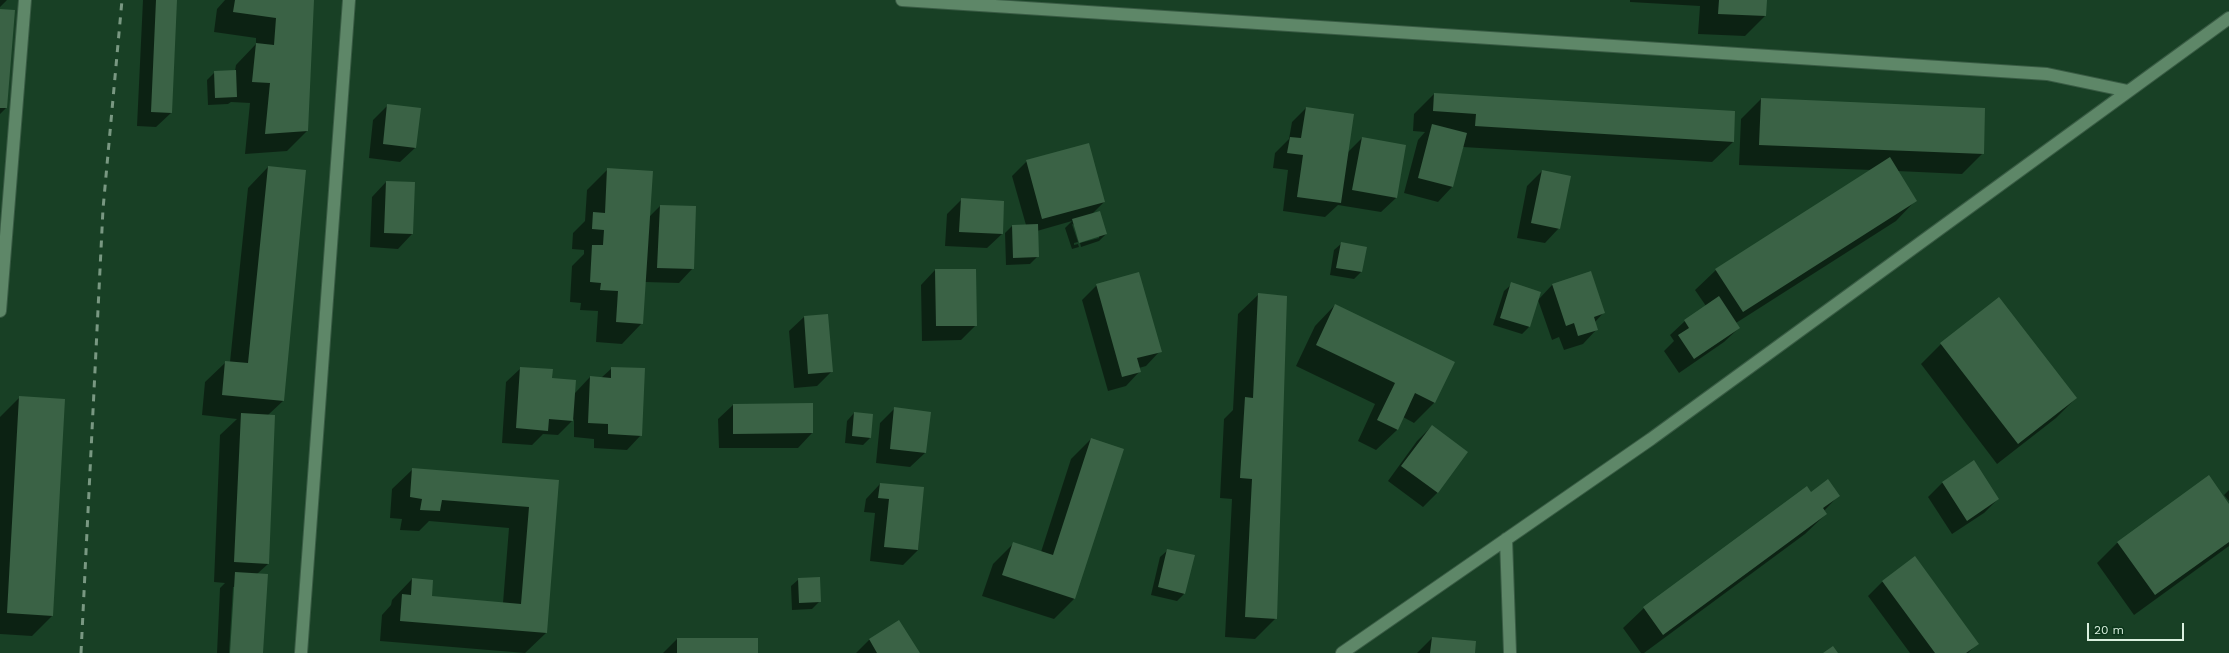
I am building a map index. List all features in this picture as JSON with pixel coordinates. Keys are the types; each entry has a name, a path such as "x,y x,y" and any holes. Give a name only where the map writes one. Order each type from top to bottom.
{"street":[{"path":"0,311 25,0"},
{"path":"301,653 349,0"},
{"path":"902,0 2039,73 2128,91"},
{"path":"1342,653 1651,439 2229,18"},
{"path":"1506,539 1510,653"}],"building":[{"path":"156,0 177,0 172,113 151,112"},
{"path":"235,0 314,0 308,131 265,134 270,83 252,82 256,43 274,45 276,18 233,12"},
{"path":"1719,0 1767,0 1766,16 1718,14"},
{"path":"0,9 15,10 7,108 0,108"},
{"path":"236,70 237,97 215,98 214,71"},
{"path":"1434,93 1735,111 1734,142 1475,126 1476,114 1433,111"},
{"path":"1761,98 1985,108 1984,154 1759,145"},
{"path":"387,104 421,108 416,148 383,144"},
{"path":"1306,107 1354,114 1341,203 1297,197 1303,155 1287,153 1290,137 1301,138"},
{"path":"1432,124 1467,133 1453,187 1418,178"},
{"path":"1362,137 1406,145 1397,198 1352,190"},
{"path":"1089,143 1105,202 1042,219 1026,160"},
{"path":"1890,157 1917,201 1743,312 1715,269"},
{"path":"268,166 306,170 284,401 222,395 225,361 248,363"},
{"path":"607,168 653,171 643,324 616,322 618,291 600,290 601,283 590,282 592,245 603,245 604,230 592,229 593,212 605,213"},
{"path":"1542,170 1571,176 1560,229 1531,223"},
{"path":"386,181 415,182 413,234 384,233"},
{"path":"961,198 1004,201 1003,234 959,232"},
{"path":"660,205 696,206 694,269 657,268"},
{"path":"1100,211 1107,234 1079,243 1072,219"},
{"path":"1038,224 1039,257 1013,258 1012,225"},
{"path":"1341,242 1367,247 1362,272 1336,268"},
{"path":"935,269 976,269 977,326 936,326"},
{"path":"1591,271 1605,313 1594,317 1598,330 1578,336 1574,323 1566,326 1552,284"},
{"path":"1139,272 1162,352 1137,358 1141,372 1122,377 1096,284"},
{"path":"1511,282 1541,292 1530,327 1500,318"},
{"path":"1258,293 1287,296 1277,619 1245,617 1252,479 1240,478 1245,397 1253,398"},
{"path":"1719,296 1740,328 1694,359 1678,335 1689,328 1684,320"},
{"path":"1999,297 2077,398 2018,444 1940,343"},
{"path":"1335,304 1455,362 1435,403 1415,393 1398,430 1377,420 1395,383 1316,345"},
{"path":"828,314 833,372 808,374 804,316"},
{"path":"520,367 553,369 552,378 576,380 573,421 549,419 548,431 516,428"},
{"path":"611,367 645,368 642,436 608,434 608,424 588,423 590,376 611,378"},
{"path":"19,396 65,399 53,616 7,613"},
{"path":"813,403 813,433 733,434 733,404"},
{"path":"894,407 931,412 926,453 890,449"},
{"path":"854,412 873,414 871,438 852,436"},
{"path":"241,413 275,415 269,564 234,562"},
{"path":"1432,425 1468,452 1438,493 1401,466"},
{"path":"1091,438 1124,449 1075,599 1002,575 1013,542 1053,555"},
{"path":"1974,460 1999,499 1967,521 1942,482"},
{"path":"412,468 559,480 547,633 400,621 402,594 411,595 412,578 433,580 432,596 521,604 529,507 442,500 440,511 420,510 422,499 410,497"},
{"path":"2209,475 2229,504 2229,542 2155,595 2117,542"},
{"path":"1828,479 1840,496 1823,508 1827,514 1663,635 1643,607 1807,486 1811,492"},
{"path":"880,483 924,487 918,550 884,547 889,499 878,498"},
{"path":"1167,549 1195,555 1185,594 1158,587"},
{"path":"1915,556 1979,644 1966,653 1935,653 1882,581"},
{"path":"235,572 268,574 263,653 230,653"},
{"path":"820,577 821,602 799,603 798,578"},
{"path":"899,620 920,653 877,653 869,639"},
{"path":"1432,637 1476,641 1475,653 1430,653"},
{"path":"677,638 758,638 758,653 677,653"},
{"path":"1833,646 1838,653 1823,653"}],"railway":[{"path":"81,653 103,209 122,0"}]}
